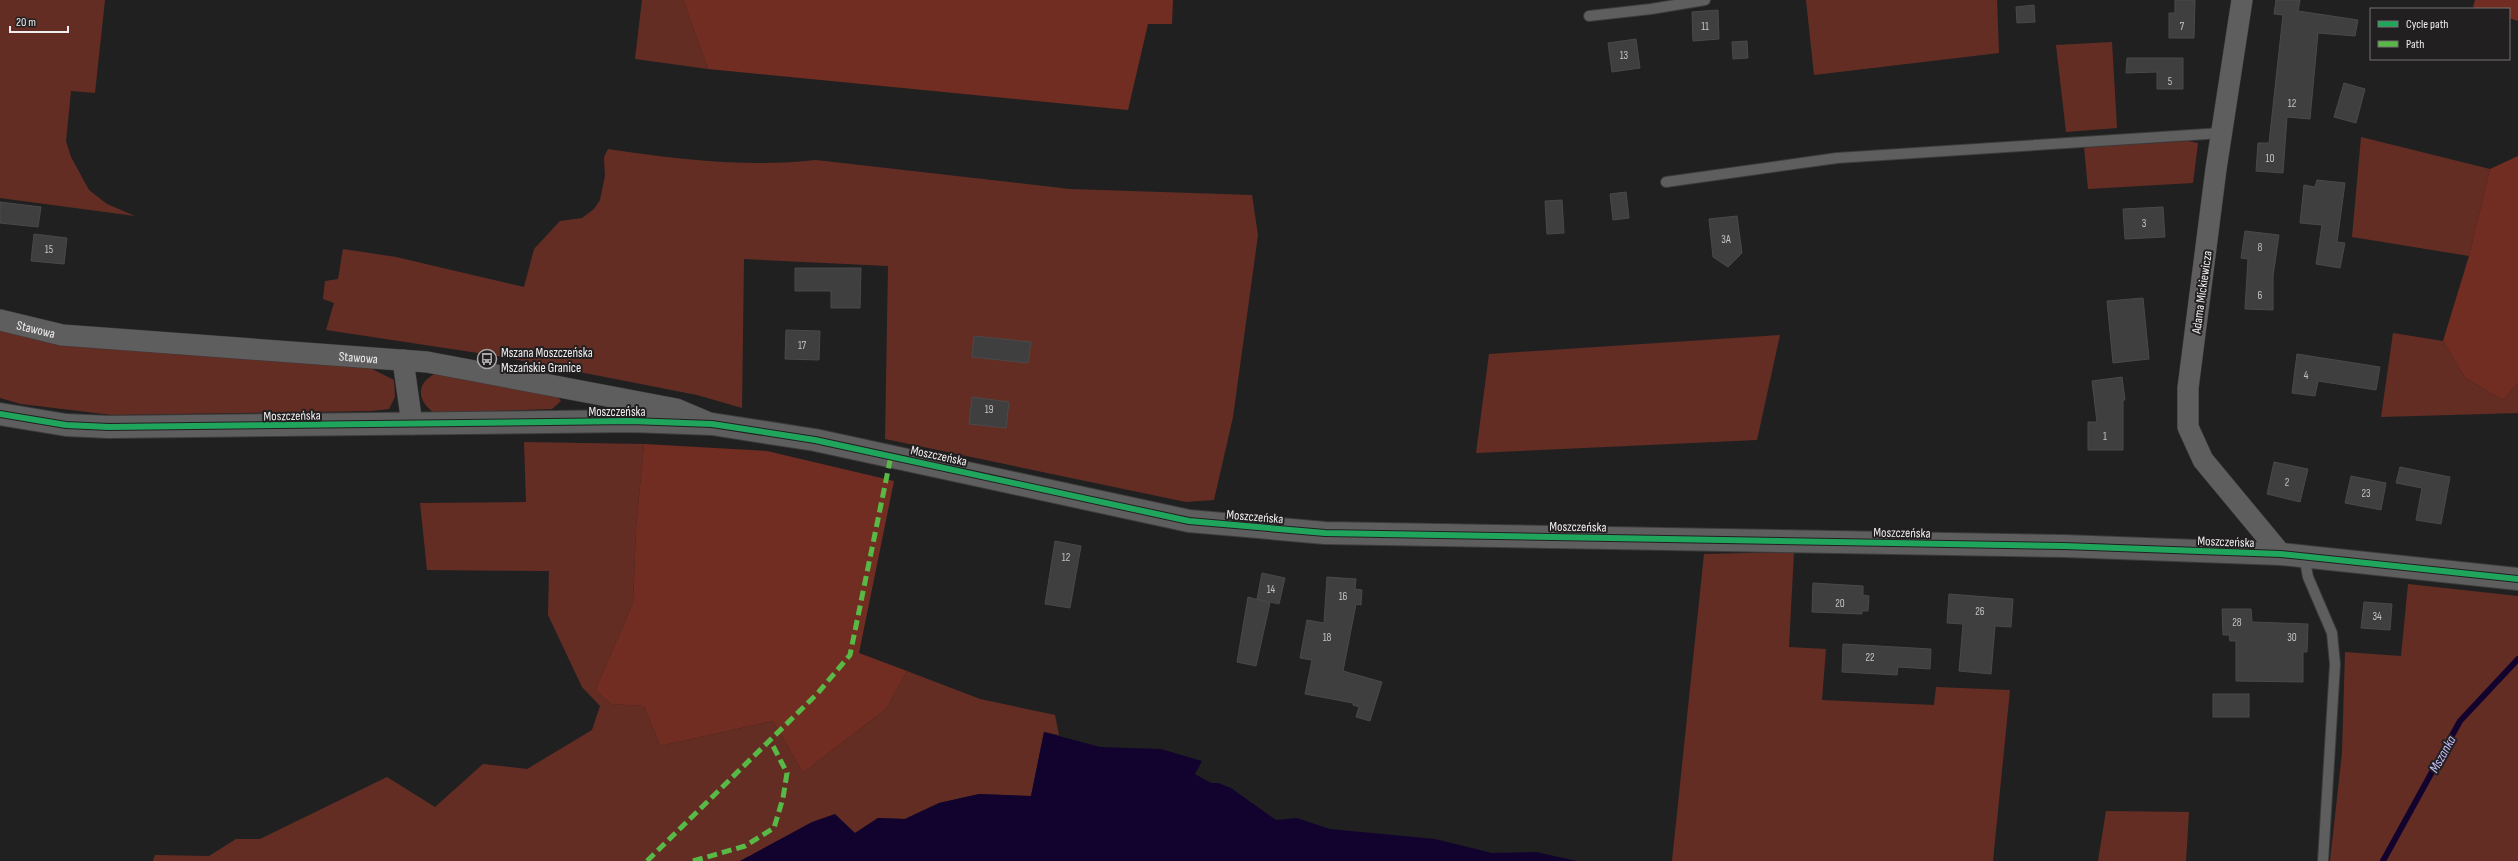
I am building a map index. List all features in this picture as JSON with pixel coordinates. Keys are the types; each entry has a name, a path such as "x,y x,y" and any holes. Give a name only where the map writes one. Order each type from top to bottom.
{"street":[{"name":"Adama Mickiewicza","path":"2242,0 2222,133 2188,388 2188,427 2203,460 2281,554"},
{"name":"Stawowa","path":"0,320 62,335 427,362 676,409 712,424"},
{"path":"403,360 412,424"},
{"name":"Moszczeńska","path":"0,414 66,425 109,427 631,421 712,424 816,440 1189,521 1317,532 2064,546 2281,554 2518,579"}],"lane":[{"path":"1589,16 1651,9 1705,0"},
{"path":"1666,182 1837,158 2222,133"},
{"path":"2304,556 2308,576 2332,633 2336,664 2323,861"}],"shaded area":[{"path":"0,0 105,0 95,93 71,91 66,141 71,157 89,190 107,204 135,216 0,198"},
{"path":"642,0 683,0 708,69 635,59"},
{"path":"683,0 1173,0 1172,24 1148,24 1128,110 708,69"},
{"path":"1806,0 1997,0 1999,53 1814,75"},
{"path":"2475,0 2518,0 2518,21 2510,18 2510,8 2473,7"},
{"path":"2112,42 2117,128 2066,132 2056,45"},
{"path":"2361,137 2490,169 2469,256 2352,237"},
{"path":"2188,141 2198,143 2193,183 2088,189 2084,147"},
{"path":"608,149 685,159 738,163 816,160 1070,189 1252,195 1258,235 1233,417 1214,500 1186,502 885,439 888,266 744,259 742,408 697,395 498,356 326,330 334,303 323,299 325,281 338,279 343,249 396,257 524,287 534,249 560,221 582,218 594,209 600,200 605,176 604,157"},
{"path":"2518,156 2518,383 2503,400 2465,378 2443,341 2469,256 2490,169"},
{"path":"0,329 370,368 394,380 395,397 389,409 372,411 112,415 21,404 0,398"},
{"path":"2393,333 2443,341 2465,378 2503,400 2518,383 2518,413 2381,417"},
{"path":"1780,335 1757,440 1476,453 1489,354"},
{"path":"437,373 558,397 561,401 552,409 434,413 424,403 421,392 425,381"},
{"path":"524,442 644,444 636,528 633,603 595,690 611,704 644,706 660,746 773,721 803,773 886,709 907,671 980,699 1055,715 1059,735 1044,732 1031,796 979,794 939,803 905,819 878,818 855,833 767,848 740,861 153,861 155,855 209,856 236,839 260,839 387,777 435,807 483,764 527,769 592,730 600,706 582,687 548,615 549,571 427,570 420,503 526,502"},
{"path":"644,444 767,451 894,481 859,653 907,671 886,709 803,773 773,721 660,746 644,706 611,704 595,690 633,603 636,528"},
{"path":"1794,552 1789,647 1826,649 1822,700 1934,705 1936,687 2010,690 1993,861 1672,861 1704,554"},
{"path":"2408,584 2518,596 2518,861 2330,861 2342,753 2345,652 2401,656"},
{"path":"1044,732 1100,747 1161,749 1202,761 1195,774 1211,783 1218,783 1231,788 1276,820 1297,818 1330,829 1435,839 1492,853 1536,852 1577,861 740,861 812,822 835,814 855,833 878,818 905,819 939,803 979,794 1031,796"},
{"path":"2106,811 2189,812 2186,861 2098,861"}],"building":[{"path":"2175,0 2195,0 2194,38 2169,38 2169,13 2175,13"},
{"path":"2276,0 2300,0 2298,11 2358,20 2355,36 2318,33 2310,119 2287,117 2283,173 2256,171 2258,143 2269,143 2283,15 2274,14"},
{"path":"2034,5 2035,22 2017,23 2016,7"},
{"path":"1718,10 1719,39 1693,41 1692,12"},
{"path":"1636,39 1640,68 1612,72 1608,43"},
{"path":"1747,41 1748,58 1733,59 1732,42"},
{"path":"2127,58 2183,58 2183,89 2157,89 2157,72 2126,73"},
{"path":"2344,83 2365,89 2356,123 2334,117"},
{"path":"2317,180 2345,183 2337,242 2345,243 2340,268 2316,264 2322,225 2300,223 2304,185 2315,187"},
{"path":"1626,192 1629,218 1613,220 1610,194"},
{"path":"1562,200 1564,233 1547,234 1545,201"},
{"path":"0,202 41,207 38,227 0,223"},
{"path":"2163,207 2165,237 2125,239 2123,209"},
{"path":"1737,216 1742,253 1728,267 1713,257 1709,219"},
{"path":"2245,231 2279,235 2273,276 2273,310 2245,309 2248,259 2241,258"},
{"path":"34,234 67,238 64,264 31,261"},
{"path":"795,268 861,268 860,308 831,308 831,291 795,291"},
{"path":"2143,298 2149,359 2113,363 2107,301"},
{"path":"786,330 820,331 819,360 785,359"},
{"path":"974,336 1031,342 1028,363 972,357"},
{"path":"2297,354 2380,367 2376,390 2318,381 2315,396 2292,393"},
{"path":"2122,377 2125,400 2123,400 2123,450 2088,450 2088,422 2097,422 2092,381"},
{"path":"972,397 1009,402 1006,428 969,424"},
{"path":"2274,462 2308,469 2300,502 2267,494"},
{"path":"2400,467 2450,477 2441,524 2416,520 2422,488 2396,483"},
{"path":"2351,476 2386,483 2381,510 2345,503"},
{"path":"1055,541 1081,546 1070,608 1045,604"},
{"path":"1262,573 1285,578 1279,604 1257,599"},
{"path":"1327,577 1356,579 1355,589 1362,590 1361,605 1356,604 1343,671 1382,682 1370,721 1356,717 1359,707 1353,705 1353,703 1305,694 1312,660 1300,658 1307,620 1324,623"},
{"path":"1813,583 1863,586 1863,595 1869,596 1868,611 1862,611 1862,614 1812,612"},
{"path":"1949,594 2013,599 2011,627 1995,626 1991,674 1959,671 1963,624 1947,623"},
{"path":"1248,597 1270,603 1256,666 1237,662"},
{"path":"2364,602 2392,604 2390,630 2361,628"},
{"path":"2222,609 2251,609 2252,622 2308,624 2307,652 2303,652 2303,682 2236,681 2236,641 2230,641 2229,635 2223,635"},
{"path":"1843,644 1931,649 1930,669 1898,667 1897,675 1842,672"},
{"path":"2213,694 2249,694 2249,717 2213,717"}],"waterway":[{"name":"Mszanka","path":"2383,861 2460,721 2518,659"}],"marked path":[{"path":"647,861 817,694 850,655 891,456"},
{"path":"693,861 745,846 774,828 783,798 787,773 770,740"}],"cycle path":[{"path":"0,414 66,425 109,427 631,421 712,424 815,440 1189,521 1325,533 2064,546 2281,554 2518,579"}],"place":[{"name":"Mszana Moszczeńska Mszańskie Granice","path":"487,359"}]}
